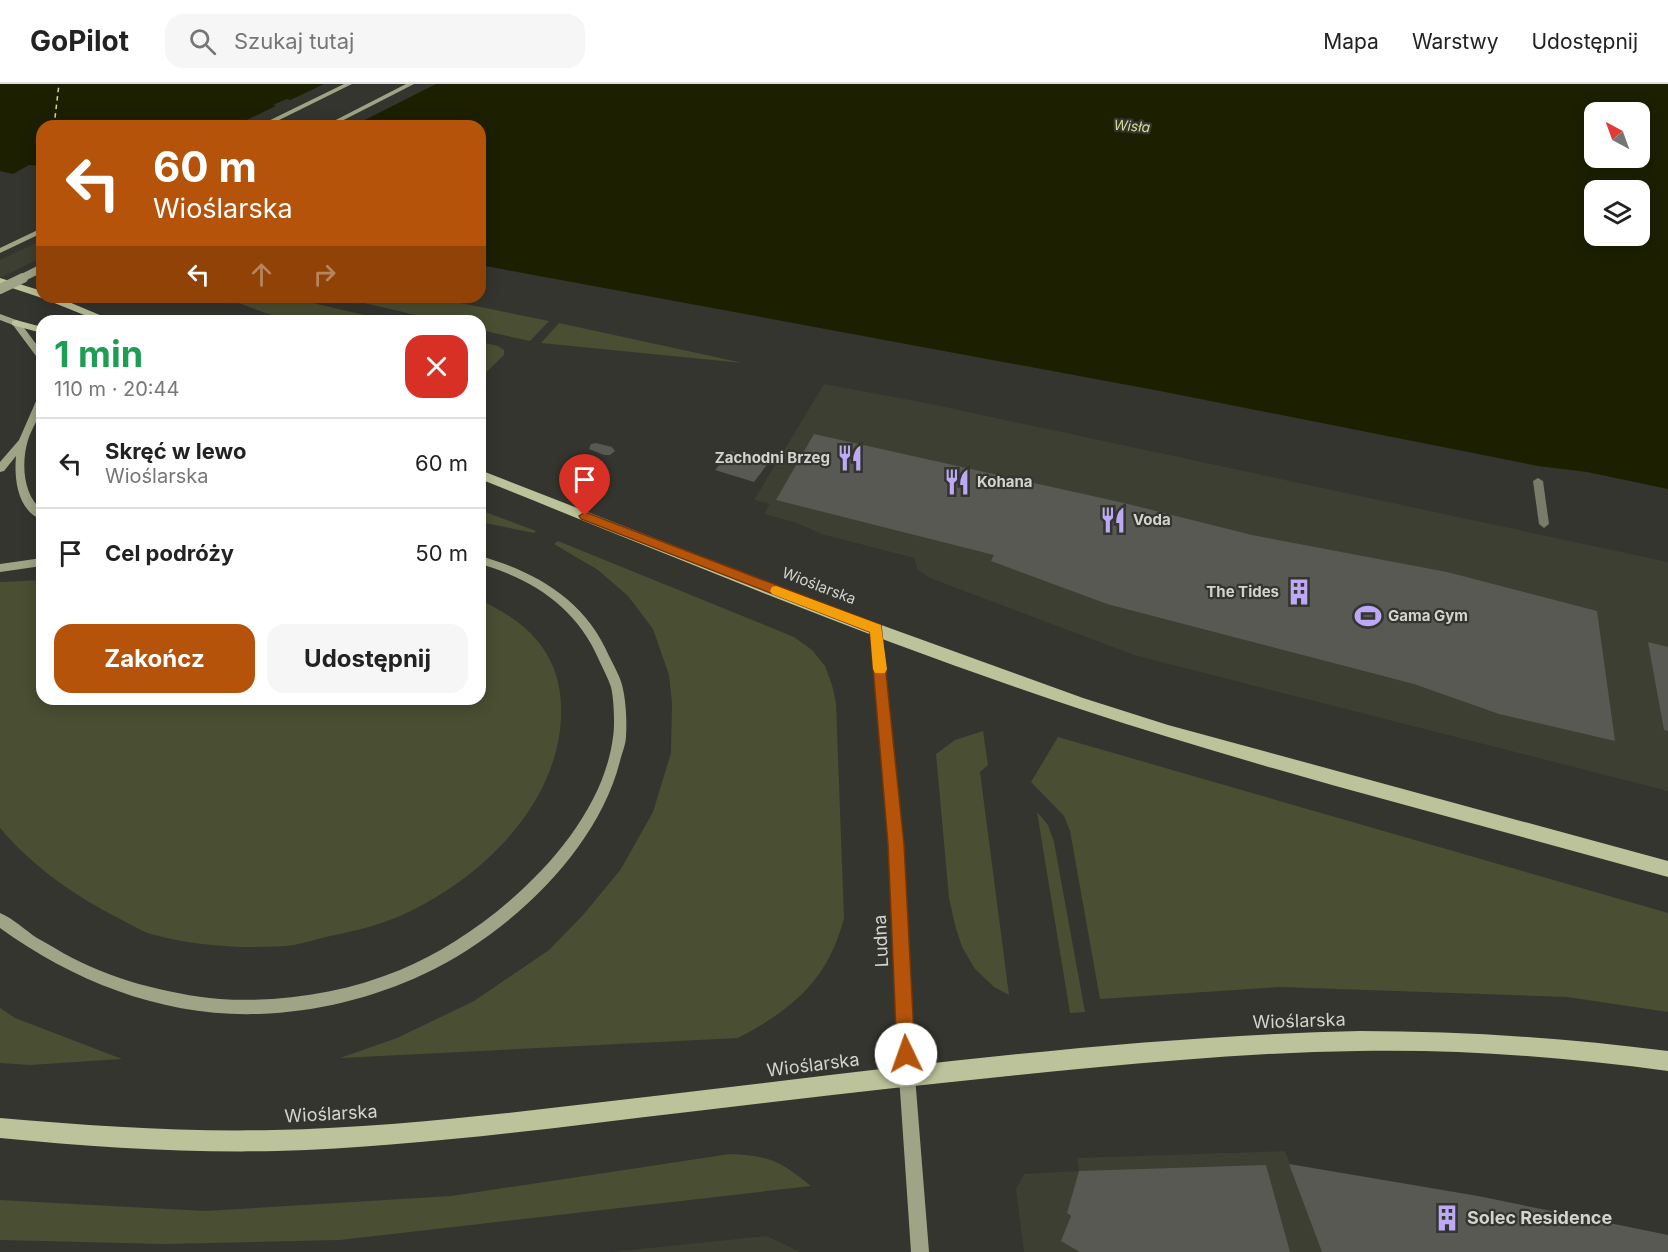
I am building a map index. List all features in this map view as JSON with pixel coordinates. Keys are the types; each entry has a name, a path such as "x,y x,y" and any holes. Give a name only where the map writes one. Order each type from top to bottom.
{"main road":[{"path":"274,120 349,84"},
{"path":"339,120 411,84"},
{"path":"0,250 36,233"},
{"path":"0,289 36,271"},
{"path":"0,281 36,293"},
{"path":"62,303 94,315"},
{"path":"0,317 36,328"},
{"path":"16,323 36,350"},
{"path":"0,469 23,441 36,412"},
{"path":"23,441 20,478 24,496 36,513"},
{"name":"Wioślarska","path":"486,476 1012,680 1168,731 1668,869"},
{"path":"0,920 53,956 113,984 147,995 222,1006 288,1005 330,998 404,975 466,942 518,904 571,850 607,783 619,739 619,699 610,665 595,637 577,612 561,598 516,571 486,562"},
{"path":"0,568 36,563"},
{"name":"Ludna","path":"876,629 896,844 907,1076 920,1252"},
{"name":"Wioślarska","path":"0,1128 96,1137 228,1141 354,1136 487,1125 907,1076 1254,1044 1334,1041 1491,1044 1565,1049 1668,1061"}],"lane":[{"path":"1538,481 1544,524"}],"shaded area":[{"path":"36,243 36,260 0,278 0,260"},
{"path":"238,303 313,303 364,315 271,315"},
{"path":"364,303 460,303 549,321 530,341 486,331 486,315 416,315"},
{"path":"559,323 743,363 541,343"},
{"path":"486,343 498,346 504,350 504,355 486,372"},
{"path":"824,384 931,404 1668,562 1668,791 1134,655 930,578 918,570 914,558 822,534 794,522 764,514 770,504 754,500"},
{"path":"486,512 536,531 534,533 486,523"},
{"path":"558,541 794,637 812,650 825,666 836,703 844,918 837,940 818,976 806,990 776,1016 738,1038 340,1058 397,1038 474,1001 549,950 584,914 621,869 653,812 671,753 672,703 669,675 653,629 628,596 598,570 554,544"},
{"path":"36,580 36,705 486,705 486,603 515,620 529,632 550,661 561,697 561,718 556,751 545,782 529,811 508,838 458,883 400,916 354,931 286,946 218,946 147,933 105,911 56,880 27,856 0,828 0,582"},
{"path":"983,731 988,765 980,772 1009,995 994,987 975,969 962,947 949,898 936,754 955,740"},
{"path":"1058,737 1668,913 1668,1012 1567,997 1279,987 1100,999 1070,831 1064,816 1031,782"},
{"path":"1037,812 1048,825 1054,842 1085,1012 1070,1013"},
{"path":"0,1008 15,1018 122,1059 30,1065 0,1063"},
{"path":"1285,1151 1322,1252 1024,1252 1016,1189 1024,1174 1079,1171 1077,1158"},
{"path":"730,1154 756,1156 774,1161 811,1186 340,1240 165,1244 0,1240 0,1200 205,1211 451,1196"},
{"path":"767,1236 800,1252 611,1252"}],"water":[{"name":"Wisła","path":"0,84 1668,84 1668,489 1587,472 1538,466 1160,391 486,266 486,120 360,120 287,99 273,105 315,120 36,120 36,166 29,165 13,174 0,171"}],"pier":[{"path":"324,84 436,84 365,120 349,120 286,102"},
{"path":"278,105 324,120 247,120"}],"building":[{"name":"The Tides","path":"814,434 1124,503 1252,535 1447,572 1597,611 1615,741 1499,714 1414,684 1107,604 991,561 994,555 776,500"},
{"path":"591,444 612,447 615,451 610,455 604,455 589,449"},
{"path":"731,451 769,462 754,482 715,470"},
{"path":"1648,642 1668,647 1668,731 1664,730"},
{"name":"Solec Residence","path":"1289,1164 1478,1196 1668,1235 1668,1252 1322,1252"},
{"path":"1266,1165 1290,1252 1080,1252 1061,1241 1071,1216 1067,1213 1079,1171"}],"ferry route":[{"path":"55,120 59,84"}],"slow traffic":[{"path":"776,591 876,629 880,669"}],"place":[{"name":"Zachodni Brzeg","path":"850,458"},
{"name":"Kohana","path":"957,482"},
{"name":"Voda","path":"1113,520"},
{"name":"The Tides","path":"1299,592"},
{"name":"Gama Gym","path":"1368,616"},
{"name":"Solec Residence","path":"1447,1218"}],"route":[{"path":"585,516 876,629 896,844 906,1054"}]}
